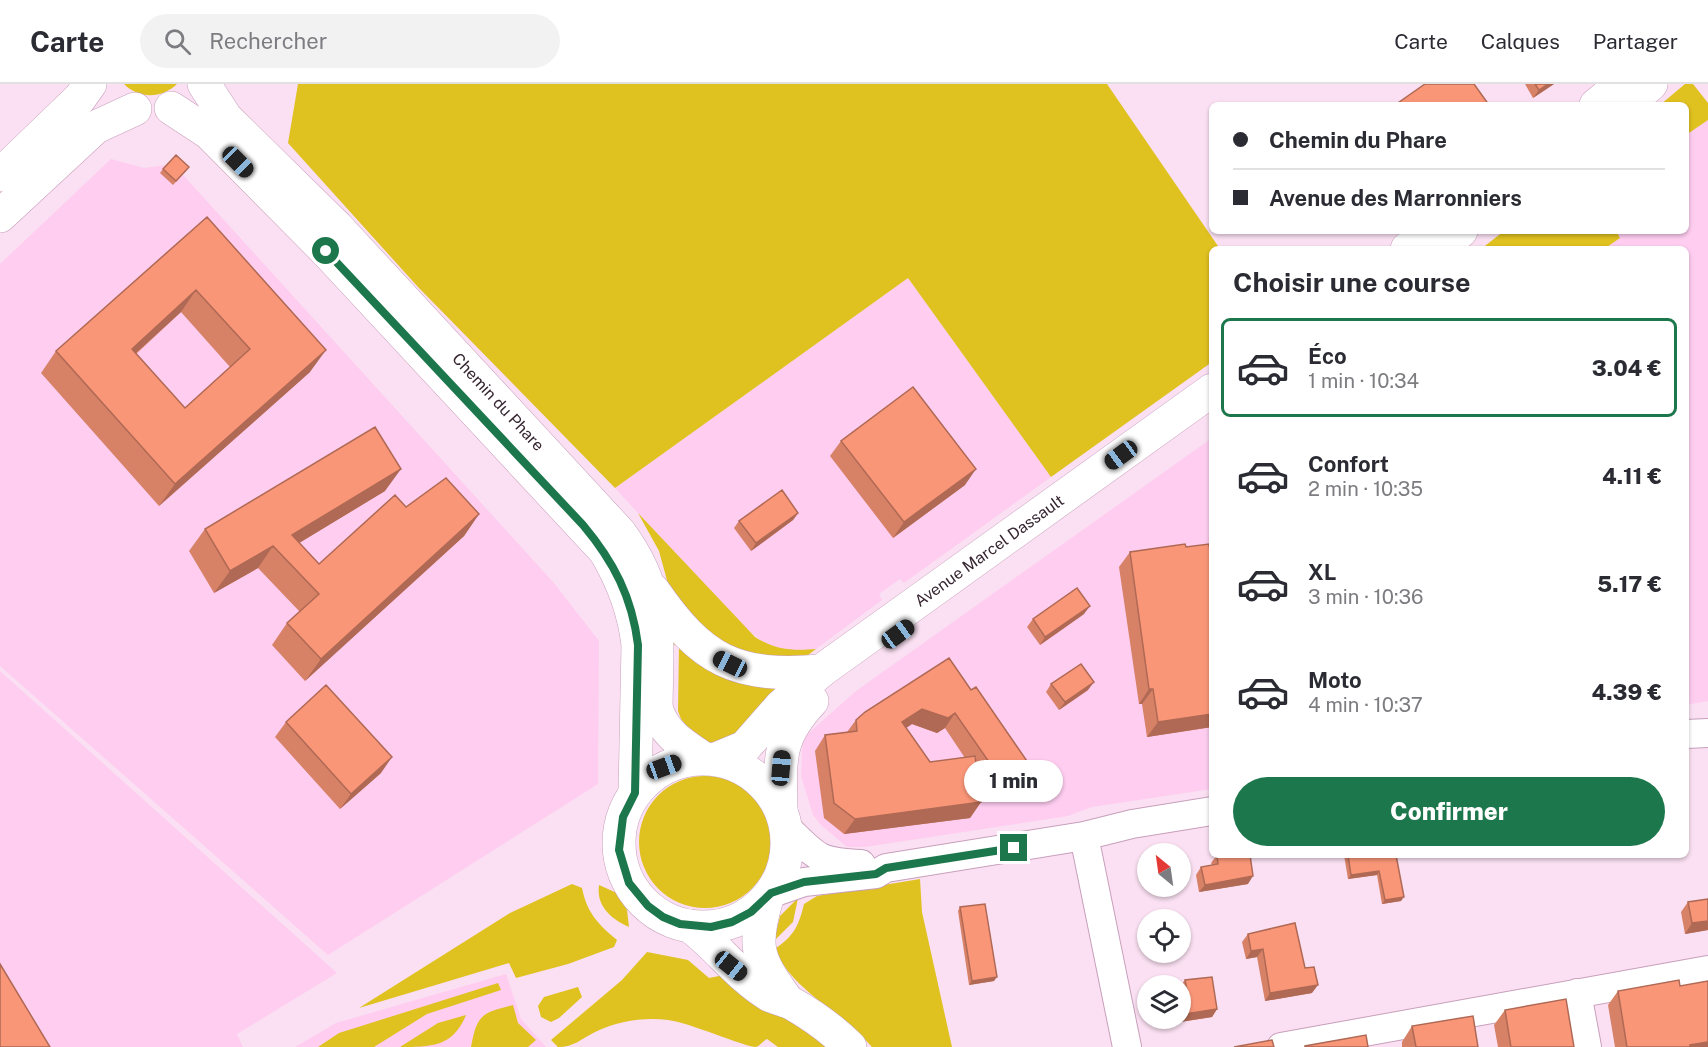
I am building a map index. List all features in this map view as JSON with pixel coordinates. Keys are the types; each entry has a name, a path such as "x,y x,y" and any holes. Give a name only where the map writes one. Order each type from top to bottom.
{"main road":[{"path":"0,175 80,98 90,84"},
{"path":"105,84 118,99 135,109 153,112 171,108 187,99 199,84"},
{"name":"Chemin du Phare","path":"204,84 226,118 337,227 620,533 638,557 649,584 656,616 656,707 659,720 673,738 709,759"},
{"path":"1600,102 1622,84"},
{"path":"1630,102 1651,84"},
{"name":"Chemin du Phare","path":"171,108 209,133 326,251 605,551 623,585 635,623 638,645 635,793"},
{"path":"0,216 96,127 135,109"},
{"path":"1411,246 1427,234"},
{"path":"1442,246 1457,234"},
{"name":"Avenue Marcel Dassault","path":"709,759 745,747 781,705 821,671 1209,392"},
{"name":"Avenue Marcel Dassault","path":"784,818 783,742 795,719 819,695 946,599 1209,413"},
{"path":"649,584 682,630 718,658 745,669 795,673 821,671"},
{"path":"769,896 751,912 732,922 711,927 690,926 663,917 648,906 635,893 622,867 619,834 623,817 635,793 664,767 683,760 709,759 743,768 766,785 784,818 786,862 769,896 757,935 758,949 766,970 789,1002"},
{"path":"690,926 719,949 731,966 770,995 789,1002 850,1047"}],"street":[{"path":"1689,734 1708,733"},
{"path":"769,896 804,882 876,874 886,868 1084,836 1132,824 1209,811"},
{"path":"784,818 812,852 826,862 874,864 886,868"},
{"path":"1084,836 1127,1047"},
{"path":"1281,1047 1376,1039 1577,993 1708,970"},
{"path":"1577,993 1587,1047"}],"shaded area":[{"path":"124,84 177,84 157,95 143,95"},
{"path":"298,84 1107,84 1218,246 1209,246 1209,364 1051,477 908,278 615,488 418,287 288,143"},
{"path":"1685,84 1693,84 1708,103 1708,120 1689,133 1689,102 1664,102"},
{"path":"1708,120 1708,701 1689,704 1689,246 1608,246 1620,238 1618,234 1689,234 1689,133"},
{"path":"111,159 144,168 173,164 554,583 599,641 598,784 328,955 0,666 0,264"},
{"path":"1500,234 1618,234 1620,238 1608,246 1485,246"},
{"path":"908,278 1051,477 904,583 900,579 879,594 882,600 816,649 789,651 769,646 740,624 615,488"},
{"path":"1209,440 1209,789 1092,807 1068,816 865,847 847,847 813,815 801,776 803,738 856,691"},
{"path":"638,513 755,637 784,649 816,649 791,668 741,663 674,606 659,551"},
{"path":"672,628 780,685 756,716 738,733 715,742 701,742 681,719 678,711 679,645 672,645"},
{"path":"0,671 337,973 237,1034 243,1047 0,1047"},
{"path":"705,776 730,781 752,795 766,817 771,842 766,867 752,889 730,903 705,908 680,903 658,889 644,867 639,842 644,817 658,795 680,781"},
{"path":"920,879 922,912 952,1047 872,1047 790,974 776,948 795,929 804,904 817,896"},
{"path":"572,884 582,888 594,917 617,940 614,947 568,964 516,978 509,963 359,1008 510,913"},
{"path":"599,885 619,894 627,910 629,927 606,911 600,899"},
{"path":"798,898 793,922 774,941 780,916"},
{"path":"647,952 688,960 709,978 729,974 831,1047 778,1047 767,1039 756,1047 702,1029 659,1019 613,1025 564,1047 558,1047 551,1040 622,980"},
{"path":"506,974 521,1019 546,1047 295,1047 336,1023"},
{"path":"498,983 501,990 427,1014 374,1047 318,1047 339,1033"},
{"path":"578,987 582,997 559,1018 551,1022 541,1017 538,1006 544,997"},
{"path":"513,1005 518,1023 536,1040 528,1047 471,1047 476,1028 483,1017 494,1010"},
{"path":"466,1015 455,1034 440,1043 422,1047 400,1047 438,1023"}],"building":[{"path":"1425,84 1474,84 1487,102 1399,102"},
{"path":"1535,84 1548,84 1539,90"},
{"path":"176,155 189,167 176,181 163,169"},
{"path":"207,217 326,350 175,484 56,351","holes":["196,290 250,349 185,408 132,349"]},
{"path":"913,387 976,469 904,522 841,441"},
{"path":"375,427 401,469 292,535 319,564 395,495 406,507 446,478 479,514 321,659 287,623 319,594 273,546 230,571 205,529"},
{"path":"782,490 798,513 756,543 739,521"},
{"path":"1185,544 1186,547 1209,544 1209,714 1158,722 1153,689 1149,689 1130,552"},
{"path":"1077,588 1090,606 1045,637 1033,619"},
{"path":"949,658 971,690 976,687 1031,767 1005,785 955,713 948,718 922,709 902,722 930,762 975,756 981,802 855,819 834,803 825,735 857,731 856,720 865,712"},
{"path":"1081,664 1094,682 1065,702 1051,684"},
{"path":"326,685 392,757 351,794 286,722"},
{"path":"1217,858 1250,858 1253,876 1205,885 1201,867 1218,864"},
{"path":"1348,858 1397,858 1404,897 1385,900 1379,871 1351,875"},
{"path":"1708,899 1708,921 1692,923 1688,902"},
{"path":"985,904 997,977 972,981 960,907"},
{"path":"1295,923 1305,968 1314,967 1318,985 1270,993 1263,949 1251,951 1248,934"},
{"path":"0,964 50,1047 0,1047"},
{"path":"1212,977 1217,1009 1191,1013 1191,979"},
{"path":"1679,980 1680,986 1708,981 1708,1042 1690,1045 1690,1047 1627,1047 1618,991"},
{"path":"1566,999 1574,1047 1511,1047 1505,1010"},
{"path":"1473,1016 1478,1047 1416,1047 1412,1026"},
{"path":"1366,1035 1368,1047 1305,1047 1305,1046"},
{"path":"1272,1040 1274,1047 1234,1047"}],"route":[{"path":"326,251 583,525 605,551 619,575 635,623 638,645 635,793 623,817 619,834 619,850 622,867 629,883 648,906 663,917 680,924 711,927 732,922 751,912 771,893 804,882 876,874 886,868 1014,848"}]}
